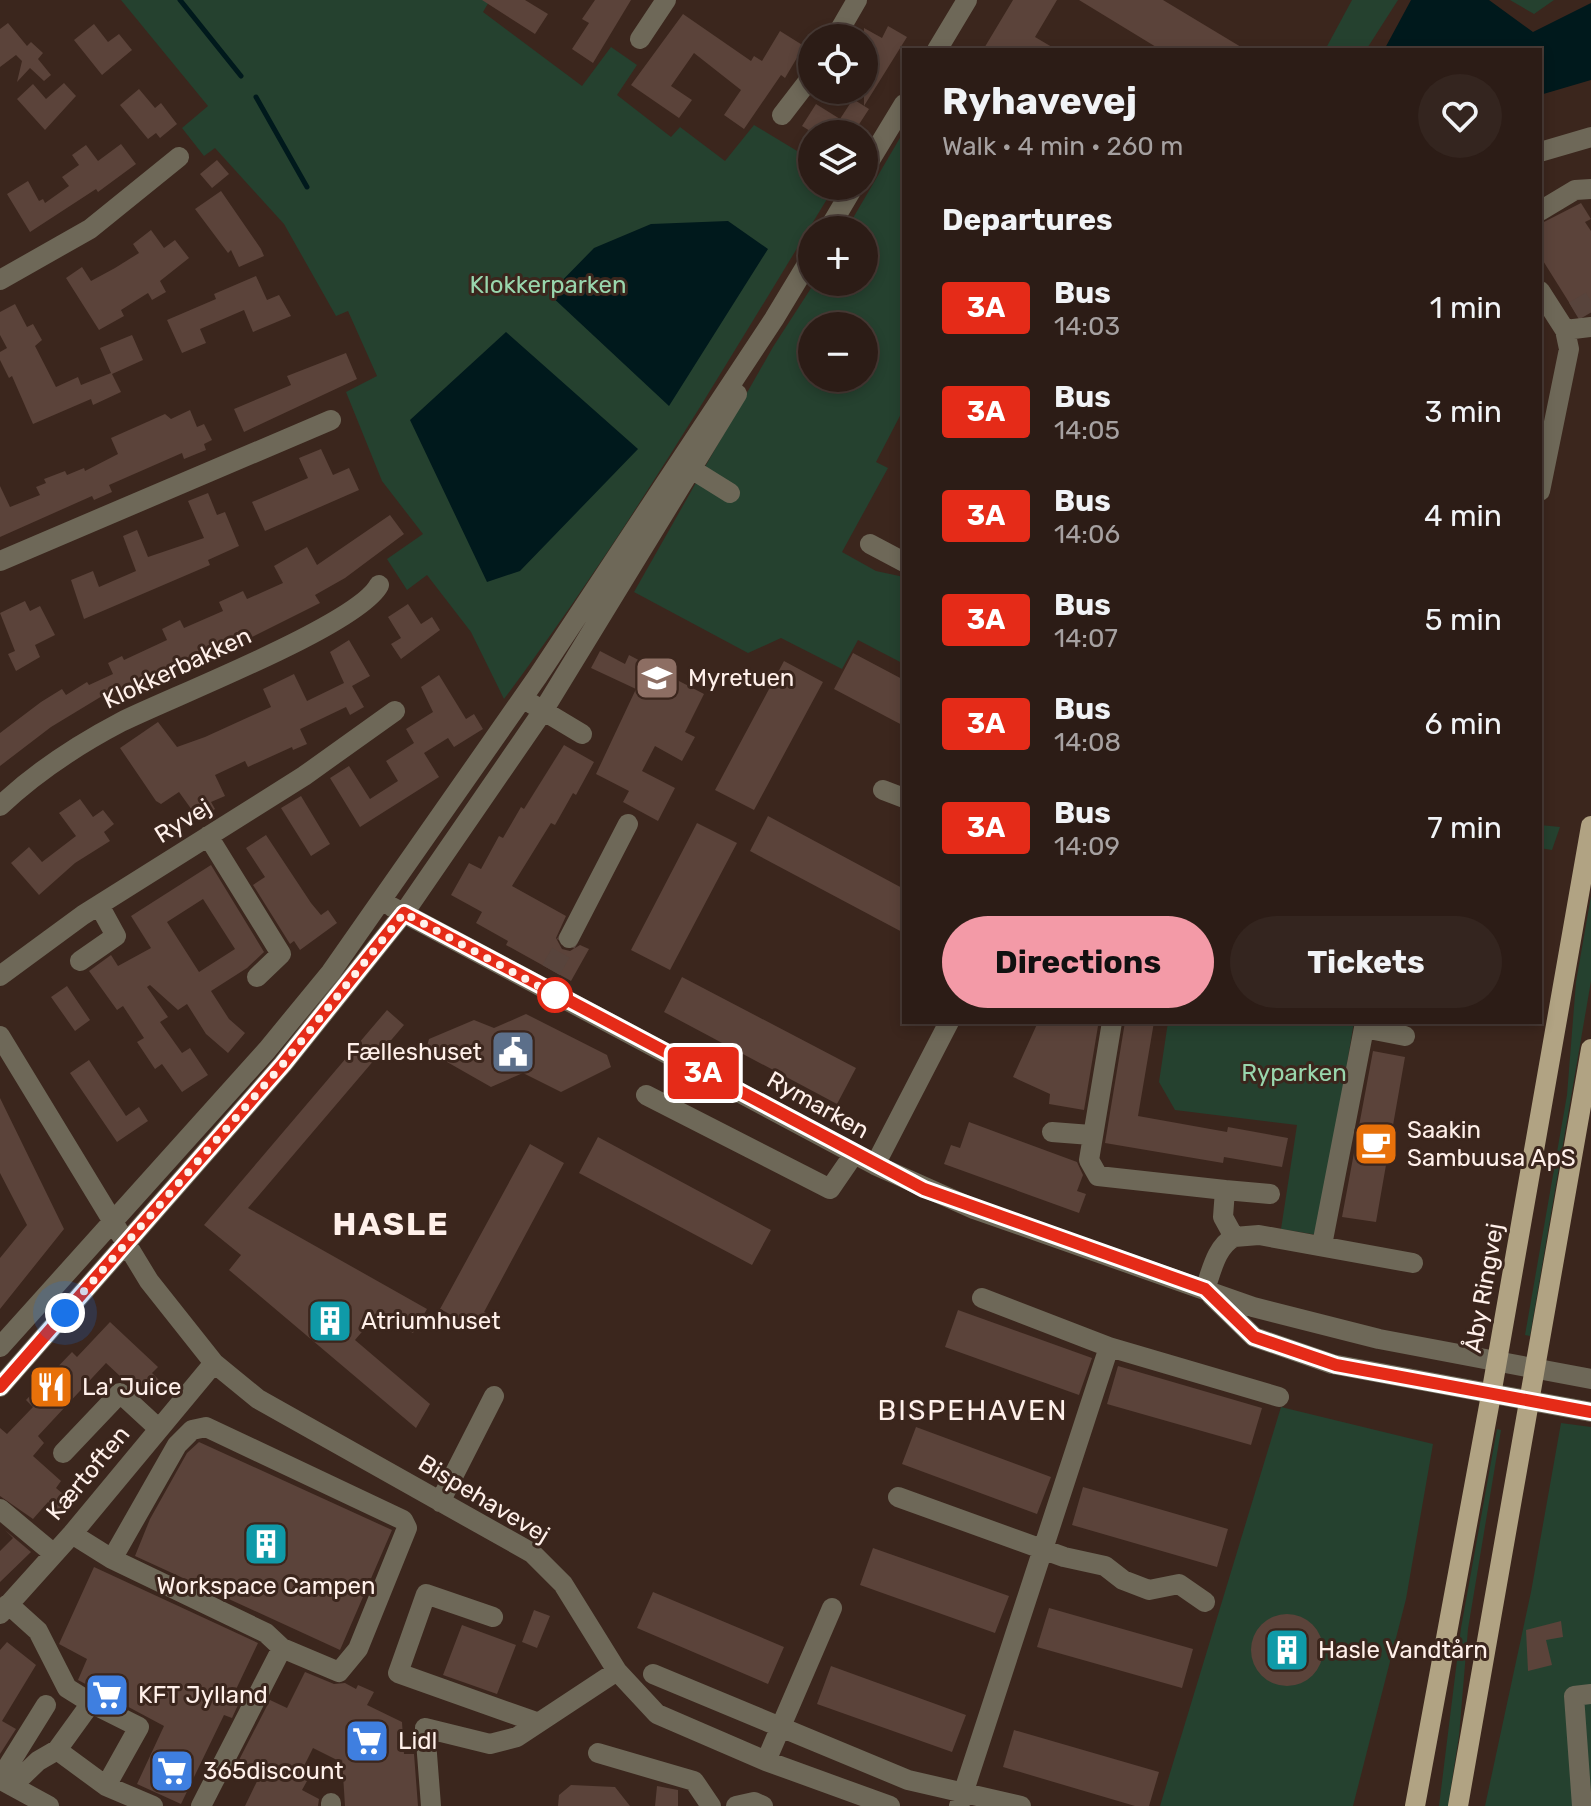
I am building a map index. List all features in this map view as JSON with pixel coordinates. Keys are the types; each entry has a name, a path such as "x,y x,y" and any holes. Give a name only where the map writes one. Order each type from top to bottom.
{"main road":[{"name":"Åby Ringvej","path":"1415,1806 1591,826"},
{"path":"1458,1806 1591,1049"}],"street":[{"path":"640,39 666,0"},
{"path":"843,24 857,0"},
{"path":"938,48 967,0"},
{"path":"782,115 798,94"},
{"path":"878,147 902,107"},
{"path":"1542,151 1591,137"},
{"path":"0,280 90,229 179,157"},
{"path":"1542,210 1583,190"},
{"path":"24,1359 2,1342 267,1050 331,972 522,698 798,279"},
{"path":"1542,293 1566,320 1591,327"},
{"path":"0,1387 283,1064 404,913 543,711 724,421 774,319"},
{"path":"1542,472 1547,414 1569,349 1566,320"},
{"path":"0,561 331,420"},
{"path":"693,470 730,493"},
{"path":"870,544 902,561"},
{"name":"Klokkerbakken","path":"0,806 78,747 121,722 319,629 372,597 379,585"},
{"path":"522,698 582,734"},
{"name":"Ryvej","path":"0,976 99,905 304,776 395,711"},
{"path":"883,790 902,797"},
{"path":"569,938 628,824"},
{"path":"208,836 281,954 257,977"},
{"name":"Rymarken","path":"382,901 547,979 854,1154 974,1209 1253,1307 1379,1339 1591,1379"},
{"path":"80,961 116,936 99,905"},
{"path":"875,1165 948,1024"},
{"path":"1112,1024 1091,1135 1089,1160 1098,1176 1270,1194"},
{"path":"1322,1245 1364,1028 1405,1036"},
{"path":"0,1036 113,1221"},
{"path":"646,1095 830,1189 854,1154"},
{"path":"1052,1132 1091,1135"},
{"path":"1225,1190 1223,1217 1234,1237"},
{"name":"Bispehavevej","path":"113,1221 149,1281 214,1363 258,1399 532,1553 563,1584 617,1671 657,1714 766,1761 890,1806"},
{"path":"1205,1289 1217,1254 1225,1242 1234,1237 1259,1235 1413,1263"},
{"name":"Rymarken","path":"1205,1289 1254,1337 1332,1364 1591,1412"},
{"path":"982,1298 1109,1347 1279,1397"},
{"path":"961,1798 1109,1347"},
{"name":"Kærtoften","path":"4,1609 72,1534 214,1363"},
{"path":"63,1453 120,1393 159,1429"},
{"path":"440,1502 494,1396"},
{"path":"72,1534 112,1559 266,1633 282,1648 339,1672 358,1649 407,1528 403,1520 206,1427 192,1430 177,1445 112,1559"},
{"path":"898,1497 1042,1548 1105,1566 1123,1580 1149,1590 1179,1584 1205,1602"},
{"path":"0,1509 54,1554"},
{"path":"493,1617 426,1594 398,1673 536,1722"},
{"path":"766,1761 832,1608"},
{"path":"4,1609 38,1631 67,1688 139,1727 106,1786"},
{"path":"201,1806 282,1648"},
{"path":"431,1806 425,1728 490,1744 517,1737 617,1671"},
{"path":"653,1674 908,1780 961,1798 1021,1806"},
{"path":"1582,1806 1574,1696 1591,1694"},
{"path":"4,1781 57,1750 91,1703"},
{"path":"4,1781 46,1705"},
{"path":"57,1750 106,1786 153,1806"},
{"path":"598,1753 694,1781 711,1806"},
{"path":"4,1781 49,1806"},
{"path":"736,1806 754,1802 763,1806"}],"green space":[{"name":"Klokkerparken","path":"121,0 490,0 483,12 582,86 611,47 637,65 617,95 671,137 680,127 725,161 754,125 798,152 798,200 826,200 817,216 798,216 798,247 634,511 504,699 471,632 427,575 407,590 387,559 423,534 382,481 346,392 377,376 348,311 336,316 284,224 215,148 204,156 182,128 208,106"},
{"path":"1352,0 1398,0 1367,48 1326,48"},
{"path":"1510,0 1554,0 1534,14"},
{"path":"902,134 902,412 876,462 888,468 842,552 876,571 902,577 902,663 858,640 842,669 781,638 748,653 634,592 773,347 806,296 878,296 878,216 854,216 864,200 878,200 878,175"},
{"path":"1542,825 1560,827 1552,850 1542,848"},
{"path":"1591,896 1591,981 1530,1336 1525,1335 1567,1095 1576,982"},
{"name":"Ryparken","path":"1168,1024 1354,1024 1318,1235 1281,1229 1297,1125 1175,1110 1159,1082"},
{"path":"1281,1407 1433,1444 1406,1599 1353,1806 1160,1806"},
{"path":"1561,1423 1591,1427 1591,1806 1485,1806 1531,1592"},
{"path":"1497,1429 1501,1430 1468,1629 1459,1736 1448,1806 1439,1806 1461,1628"}],"water":[{"path":"1411,0 1489,0 1533,32 1591,3 1591,80 1542,94 1542,48 1385,48"},
{"path":"728,221 768,249 669,406 549,294 594,248 651,224"},
{"path":"506,332 638,449 520,571 487,582 410,420"}],"building":[{"path":"482,0 525,0 548,14 535,34"},
{"path":"595,0 631,0 593,63 572,49 589,23 582,19"},
{"path":"1013,0 1057,0 1035,37 1054,48 984,48"},
{"path":"1079,0 1163,0 1243,48 1158,48"},
{"path":"683,14 751,61 754,56 762,61 780,31 798,42 798,56 785,78 781,75 744,129 724,115 741,90 694,53 671,86 692,100 679,118 631,85"},
{"path":"8,23 27,46 31,42 43,53 38,59 51,75 44,81 30,68 17,82 22,61 16,55 0,67 0,29"},
{"path":"94,24 108,42 119,34 132,50 102,75 74,40"},
{"path":"888,26 907,37 878,84 878,36 882,38"},
{"path":"64,83 76,96 45,130 17,99 33,84 46,99"},
{"path":"139,89 155,108 161,103 177,124 160,138 156,133 148,139 120,105"},
{"path":"816,104 840,119 850,104 861,104 869,109 862,120 806,120"},
{"path":"121,144 136,164 98,192 96,189 30,232 7,194 28,181 39,201 43,199 45,203 69,186 62,177 79,165 72,155 86,145 98,161"},
{"path":"217,160 229,174 212,188 200,174"},
{"path":"221,191 264,256 239,267 231,250 228,253 195,209"},
{"path":"1581,203 1591,219 1585,222 1591,231 1591,311 1577,315 1542,259 1542,223"},
{"path":"151,230 164,248 175,240 189,258 160,281 166,292 152,300 148,293 121,310 124,316 99,330 66,278 82,267 91,281 115,268 139,253 133,244"},
{"path":"256,276 267,300 279,295 291,316 253,332 244,310 200,329 206,343 182,353 167,320 216,299 214,294"},
{"path":"15,304 27,327 33,324 42,340 35,346 56,387 78,377 81,385 111,373 100,348 132,335 143,360 112,374 121,392 93,405 91,399 33,424 12,376 9,378 0,360 0,352 7,348 0,335 0,312"},
{"path":"346,353 357,379 244,432 234,409 291,385 287,376"},
{"path":"190,410 197,427 204,424 212,440 204,444 206,450 184,459 182,453 109,485 112,492 94,500 92,496 0,537 0,486 10,507 40,495 36,487 46,483 44,479 65,471 67,475 84,468 85,471 118,454 111,438 165,414 171,419"},
{"path":"321,449 333,475 349,468 359,490 265,531 252,502 308,478 299,458"},
{"path":"208,493 217,515 225,512 239,546 208,560 210,565 84,619 71,580 93,571 99,587 136,571 123,536 137,530 148,557 204,538 188,501"},
{"path":"390,515 404,534 345,578 315,595 320,603 238,644 236,640 158,676 159,679 122,697 117,687 51,727 0,766 0,733 41,702 62,689 66,695 87,682 89,685 113,674 108,663 122,656 124,660 167,640 162,629 180,620 184,628 223,611 219,602 243,591 247,599 283,583 274,566 307,547 317,565"},
{"path":"25,601 30,611 40,606 55,635 35,645 40,657 16,671 8,654 15,651 0,613"},
{"path":"408,604 421,624 432,617 440,630 401,659 391,644 401,638 388,617"},
{"path":"349,640 370,676 352,686 364,707 350,715 346,707 300,729 307,744 293,750 292,747 248,767 245,761 215,775 225,796 211,802 215,809 202,819 197,817 179,792 161,804 156,801 120,748 158,722 177,747 205,737 271,707 263,689 294,674 307,701 344,683 330,652"},
{"path":"600,651 625,664 629,655 704,694 685,732 695,737 682,761 655,746 642,771 675,788 658,821 623,802 629,791 596,774 636,689 591,668"},
{"path":"853,653 902,679 902,725 834,689"},
{"path":"784,661 823,682 754,810 715,790"},
{"path":"439,675 466,719 474,714 483,729 454,747 448,738 424,753 439,777 360,827 330,778 349,766 370,799 398,781 386,761 414,743 406,729 433,712 421,687"},
{"path":"564,745 594,762 576,795 573,793 555,825 551,823 512,886 566,916 556,938 562,949 570,951 580,945 589,949 571,981 506,945 508,941 476,923 482,912 451,895 469,863 481,869 499,836 503,838 521,807 524,809"},
{"path":"301,796 330,844 311,856 281,808"},
{"path":"80,799 93,817 103,810 114,824 104,832 110,841 75,863 39,895 11,863 29,847 42,862 76,836 59,813"},
{"path":"768,816 902,888 902,932 750,851"},
{"path":"697,823 737,843 670,970 631,950"},
{"path":"266,835 311,903 321,915 328,910 337,923 300,950 294,941 290,944 253,885 265,877 246,848"},
{"path":"211,865 264,952 247,968 211,991 229,1019 245,1033 228,1053 206,1034 187,1004 178,1010 150,985 147,987 168,1017 160,1022 182,1053 190,1048 208,1075 182,1092 162,1064 155,1069 137,1042 144,1038 123,1006 117,1010 89,971 111,955 118,966 151,948 131,916","holes":["203,899 235,949 199,972 167,922"]},
{"path":"682,977 856,1068 837,1104 664,1012"},
{"path":"67,986 90,1020 75,1031 51,997"},
{"name":"Atriumhuset","path":"387,1010 404,1025 248,1208 427,1309 413,1333 378,1313 355,1340 430,1404 416,1428 229,1270 241,1255 204,1225"},
{"name":"Fælleshuset","path":"526,1014 607,1055 611,1067 561,1092 523,1073 491,1087 426,1050 429,1039 474,1020 494,1028"},
{"path":"1037,1024 1098,1026 1084,1110 1049,1104 1050,1094 1013,1077"},
{"path":"1125,1024 1154,1024 1138,1116 1227,1132 1228,1127 1288,1138 1282,1167 1224,1157 1223,1163 1105,1143"},
{"path":"1373,1051 1405,1057 1376,1222 1342,1217"},
{"path":"89,1060 126,1116 139,1107 148,1121 117,1142 70,1073"},
{"path":"0,1098 64,1229 0,1309 0,1258 27,1225 0,1173"},
{"path":"969,1122 1077,1162 1083,1175 1077,1191 1086,1194 1079,1213 944,1164 951,1145 960,1148"},
{"path":"598,1137 771,1230 752,1265 579,1173"},
{"path":"530,1144 564,1163 484,1312 488,1314 480,1330 440,1309"},
{"path":"958,1310 1092,1358 1079,1395 945,1347"},
{"path":"110,1322 158,1367 152,1373 160,1381 150,1391 143,1384 136,1391 106,1363 38,1436 44,1443 33,1456 61,1481 56,1488 68,1498 59,1510 48,1502 33,1519 0,1496 0,1428 7,1434 33,1407 26,1400 72,1352 77,1357"},
{"path":"1118,1366 1262,1408 1251,1445 1107,1404"},
{"path":"916,1427 1051,1477 1037,1514 902,1464"},
{"name":"Workspace Campen","path":"199,1442 392,1530 340,1650 135,1556 150,1519 187,1453"},
{"path":"1083,1487 1228,1529 1217,1567 1072,1525"},
{"path":"5,1530 31,1552 0,1582 0,1551 13,1538"},
{"path":"873,1548 1009,1596 995,1633 860,1585"},
{"path":"94,1567 258,1643 230,1702 238,1705 232,1718 224,1715 181,1804 137,1784 164,1726 78,1680 87,1659 59,1644"},
{"path":"653,1592 784,1647 768,1684 637,1628"},
{"path":"1049,1608 1193,1649 1182,1688 1037,1647"},
{"path":"534,1610 550,1616 537,1648 522,1642"},
{"name":"Hasle Vandtårn","path":"1287,1614 1307,1620 1317,1630 1323,1650 1317,1670 1307,1680 1287,1686 1267,1680 1257,1670 1251,1650 1257,1630 1267,1620"},
{"path":"1561,1621 1563,1637 1546,1640 1552,1665 1528,1671 1526,1630"},
{"path":"462,1625 516,1645 497,1694 443,1675"},
{"path":"7,1642 36,1665 2,1721 16,1729 0,1754 0,1650"},
{"path":"831,1666 966,1715 952,1752 817,1704"},
{"path":"305,1672 334,1684 345,1683 356,1689 358,1685 374,1692 367,1705 402,1722 404,1754 414,1754 418,1806 345,1806 342,1759 341,1762 313,1748 298,1778 307,1781 302,1790 319,1799 318,1806 245,1806 262,1771 239,1760 270,1700 287,1708"},
{"path":"1014,1730 1159,1772 1149,1806 1135,1806 1003,1767"},
{"path":"571,1785 615,1787 630,1806 558,1806 559,1795"},
{"path":"657,1786 678,1790 678,1806 655,1806"}],"waterway":[{"path":"180,0 241,76"},
{"path":"256,97 307,187"}],"tunnel":[{"path":"1574,311 1591,301"},
{"path":"551,970 569,938"}],"bus line":[{"name":"3A","path":"0,1387 283,1064 404,913 564,1001 924,1189 1205,1289 1254,1337 1336,1365 1591,1412"}],"place":[{"name":"Myretuen","path":"657,678"},
{"name":"Fælleshuset","path":"513,1052"},
{"name":"Saakin Sambuusa ApS","path":"1376,1144"},
{"name":"Atriumhuset","path":"330,1321"},
{"name":"La' Juice","path":"51,1387"},
{"name":"Workspace Campen","path":"266,1544"},
{"name":"Hasle Vandtårn","path":"1287,1650"},
{"name":"KFT Jylland","path":"107,1695"},
{"name":"Lidl","path":"367,1741"},
{"name":"365discount","path":"172,1771"}],"district":[{"name":"HASLE","path":"391,1224"},
{"name":"BISPEHAVEN","path":"973,1410"}],"route":[{"path":"65,1313 283,1064 404,913 555,995"}]}
